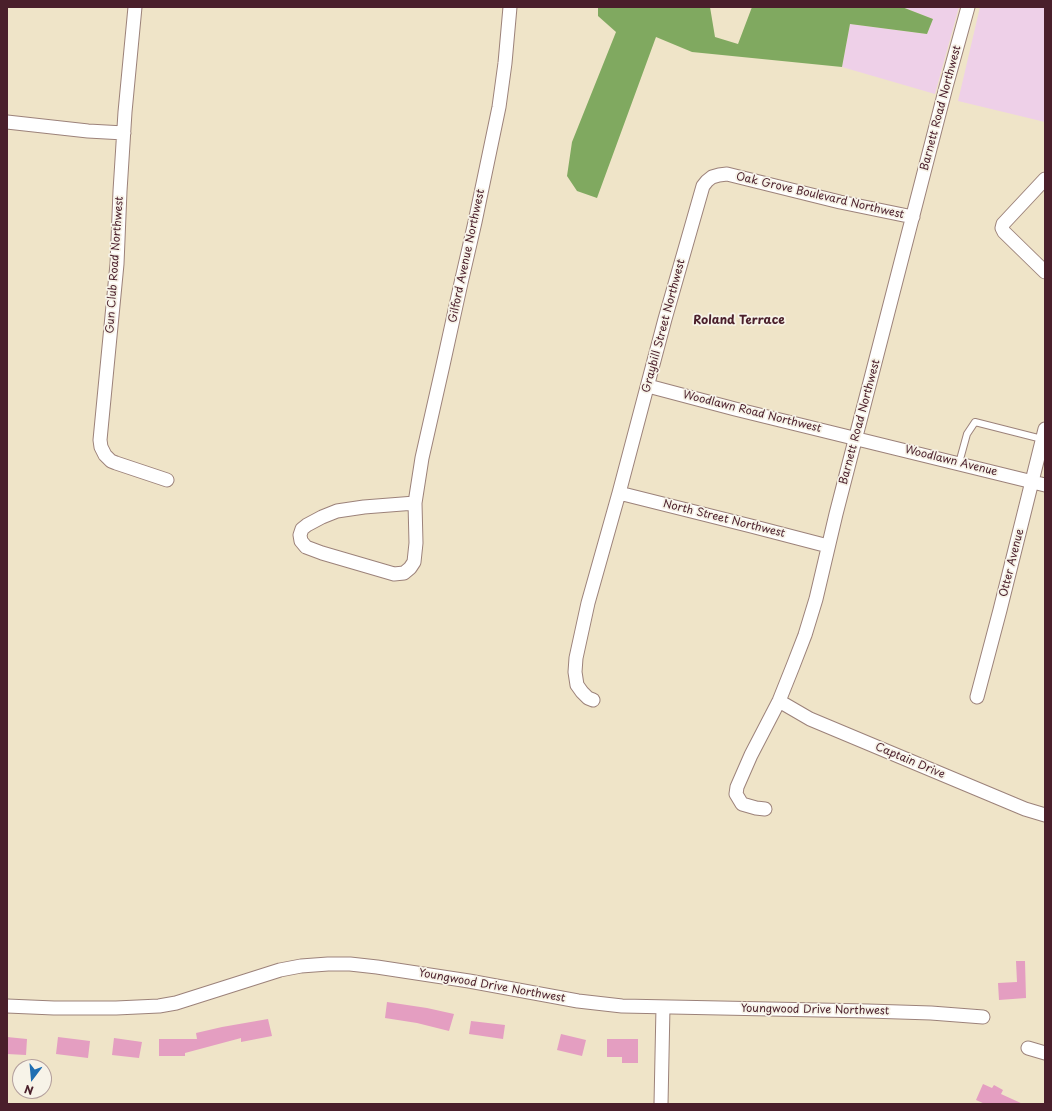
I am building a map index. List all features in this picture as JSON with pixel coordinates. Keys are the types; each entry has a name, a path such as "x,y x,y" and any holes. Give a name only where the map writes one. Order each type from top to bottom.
{"street":[{"name":"Gun Club Road Northwest","path":"135,7 124,133 117,264 100,440 101,447 105,455 111,461 167,480"},
{"name":"Gilford Avenue Northwest","path":"415,502 337,511 322,516 302,529 300,535 301,541 306,547 322,553 394,574 404,573 414,562 416,543 415,502 422,458 444,365 499,106 505,63 510,7"},
{"name":"Barnett Road Northwest","path":"765,809 742,804 736,794 737,787 751,755 779,701 806,635 946,87 968,7"},
{"path":"7,122 88,131 124,133"},
{"name":"Graybill Street Northwest","path":"592,700 582,692 578,685 575,672 576,658 588,603 667,312 703,186 712,177 719,174 727,174"},
{"name":"Oak Grove Boulevard Northwest","path":"727,174 840,202 913,217"},
{"path":"1045,180 1003,224 1002,228 1004,232 1045,272"},
{"name":"Woodlawn Road Northwest","path":"648,386 856,438"},
{"name":"Otter Avenue","path":"977,697 1039,483 1044,434"},
{"name":"Woodlawn Avenue","path":"856,438 1039,483"},
{"name":"North Street Northwest","path":"619,493 828,546"},
{"name":"Captain Drive","path":"779,701 810,719 1025,809 1045,815"},
{"name":"Youngwood Drive Northwest","path":"7,1006 54,1008 159,1006 176,1003 280,970 301,966 350,964 470,981 578,1001 622,1006 868,1011 983,1017"},
{"path":"661,1104 664,1007"},
{"path":"1028,1048 1045,1053"}],"lane":[{"path":"959,463 967,434 975,422 1044,434"}],"shaded area":[{"path":"902,7 959,7 935,94 842,67 850,24 927,34 933,19"},
{"path":"980,7 1045,7 1045,122 958,101"}],"green space":[{"path":"598,7 710,7 715,37 738,44 752,7 902,7 933,19 927,34 850,24 842,67 692,52 656,37 597,198 577,191 567,176 572,142 616,32 598,16"}],"building":[{"path":"1016,961 1025,961 1026,998 999,1000 998,983 1017,982"},
{"path":"387,1002 454,1014 449,1031 417,1023 385,1018"},
{"path":"268,1019 272,1036 241,1042 241,1038 185,1053 185,1056 159,1056 159,1039 197,1039 196,1033"},
{"path":"471,1021 505,1025 503,1039 469,1034"},
{"path":"561,1034 586,1040 582,1056 557,1050"},
{"path":"7,1037 27,1039 26,1055 7,1054"},
{"path":"58,1037 90,1041 88,1058 56,1054"},
{"path":"114,1038 142,1042 139,1058 112,1055"},
{"path":"607,1039 638,1039 638,1063 622,1063 622,1057 607,1057"},
{"path":"983,1084 992,1088 994,1085 1003,1090 1001,1094 1023,1104 985,1104 976,1100"}],"district":[{"name":"Roland Terrace","path":"739,321"}]}
